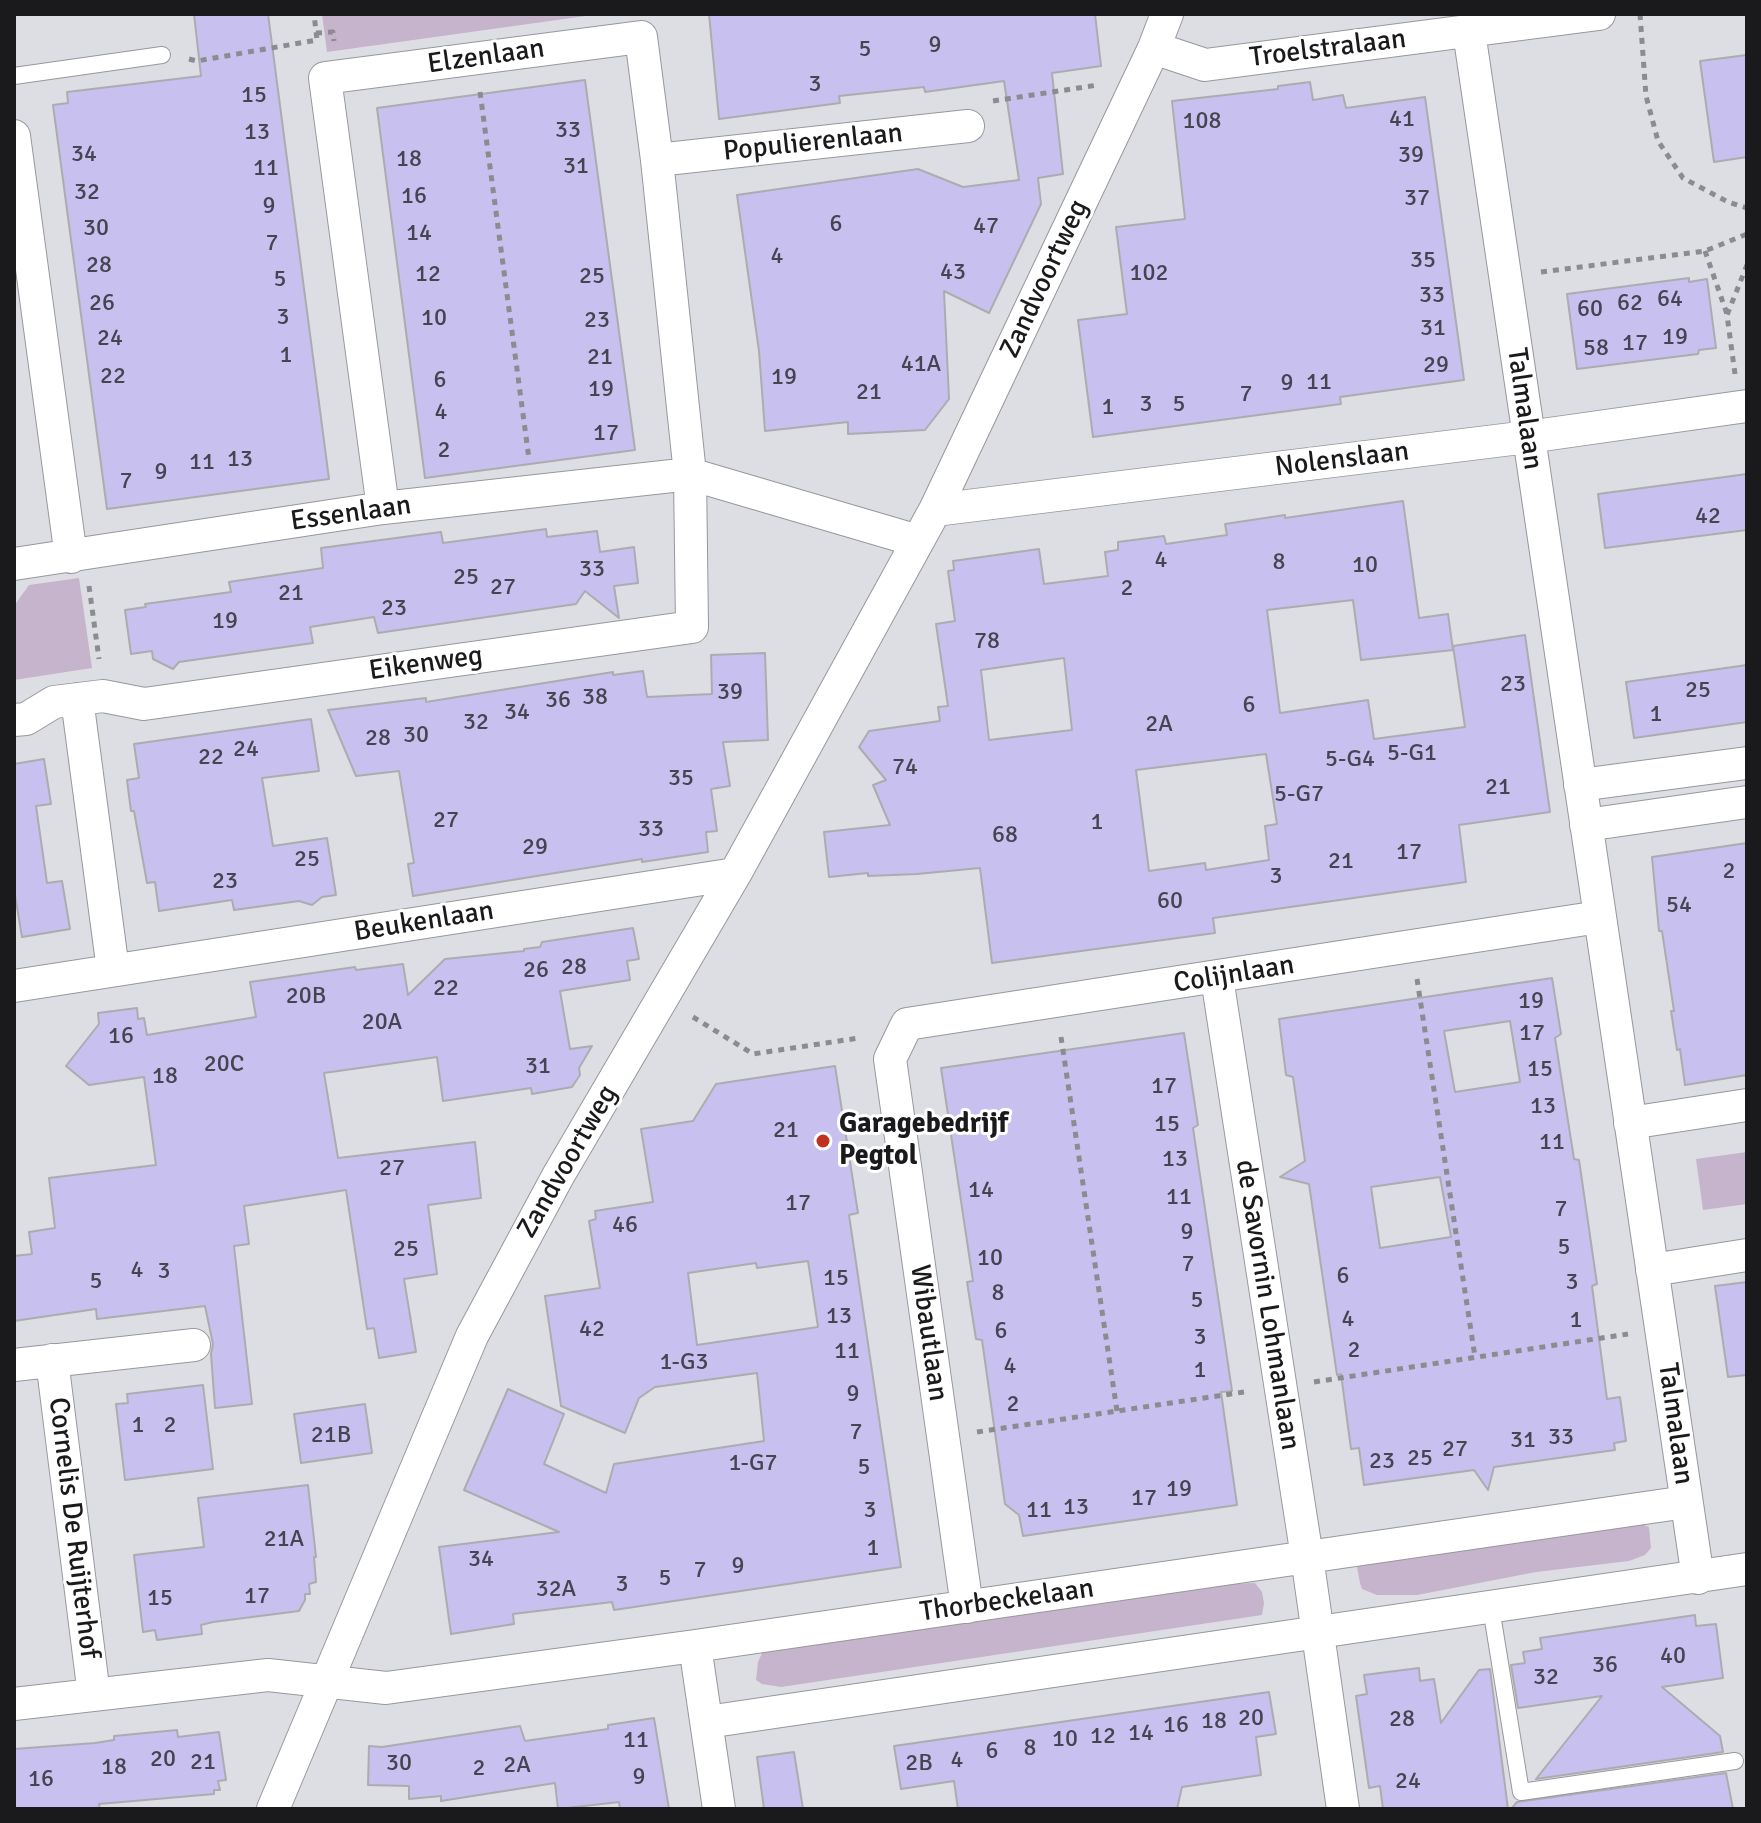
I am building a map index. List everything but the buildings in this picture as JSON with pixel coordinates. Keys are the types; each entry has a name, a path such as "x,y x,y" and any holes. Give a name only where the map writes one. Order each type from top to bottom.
{"street":[{"name":"Zandvoortweg","path":"273,1809 472,1336 558,1176 735,874 935,510 1154,48 1167,14"},
{"name":"Troelstralaan","path":"1154,48 1205,65 1599,14"},
{"name":"Talmalaan","path":"1469,32 1698,1578"},
{"name":"Elzenlaan","path":"383,508 325,78 641,37 690,474"},
{"name":"Populierenlaan","path":"657,160 968,126"},
{"path":"14,136 78,556"},
{"name":"Nolenslaan","path":"935,510 1528,437 1743,406"},
{"name":"Essenlaan","path":"14,564 383,508 690,474"},
{"path":"690,474 918,541"},
{"name":"Eikenweg","path":"14,720 26,719 54,702 90,698 144,704 692,627 690,474"},
{"path":"90,698 113,970"},
{"path":"1580,785 1747,763"},
{"path":"1586,825 1747,802"},
{"name":"Beukenlaan","path":"14,986 735,874"},
{"name":"Colijnlaan","path":"897,1045 907,1024 1599,917"},
{"name":"de Savornin Lohmanlaan","path":"1217,978 1307,1557 1316,1633"},
{"name":"Wibautlaan","path":"897,1045 967,1607"},
{"path":"1630,1123 1747,1105"},
{"path":"1652,1270 1747,1255"},
{"name":"Cornelis De Ruijterhof","path":"14,1365 194,1345"},
{"name":"Cornelis De Ruijterhof","path":"52,1360 94,1695"},
{"name":"Thorbeckelaan","path":"14,1704 268,1675 386,1688 1686,1502"},
{"path":"707,1722 1747,1569"},
{"path":"1316,1633 1343,1809"},
{"path":"695,1646 719,1809"}],"lane":[{"path":"14,76 162,55"},
{"path":"1491,1608 1521,1792 1735,1761"}],"path":[{"path":"162,55 197,61 317,40 314,14"},
{"path":"1640,14 1646,96 1658,141 1683,178 1728,202 1747,208"},
{"path":"476,58 533,491"},
{"path":"968,126 988,101 1113,83 1133,92"},
{"path":"1505,277 1705,251 1747,234"},
{"path":"1705,251 1727,315 1743,406"},
{"path":"1727,315 1747,265"},
{"path":"78,556 90,698"},
{"path":"1412,947 1475,1357"},
{"path":"662,999 753,1054 897,1045"},
{"path":"1055,1002 1117,1411"}],"shaded area":[{"path":"322,14 600,14 327,52"},
{"path":"79,578 92,668 14,680 14,606 29,585"},
{"path":"1747,1152 1747,1204 1703,1210 1696,1159"},
{"path":"1636,1522 1649,1527 1651,1548 1645,1555 1629,1561 1536,1572 1417,1595 1377,1595 1362,1589 1360,1583 1357,1567 1366,1559"},
{"path":"1255,1583 1262,1592 1262,1615 781,1687 756,1680 763,1651 1178,1586"}],"place":[{"name":"Garagebedrijf Pegtol","path":"823,1141"}]}
